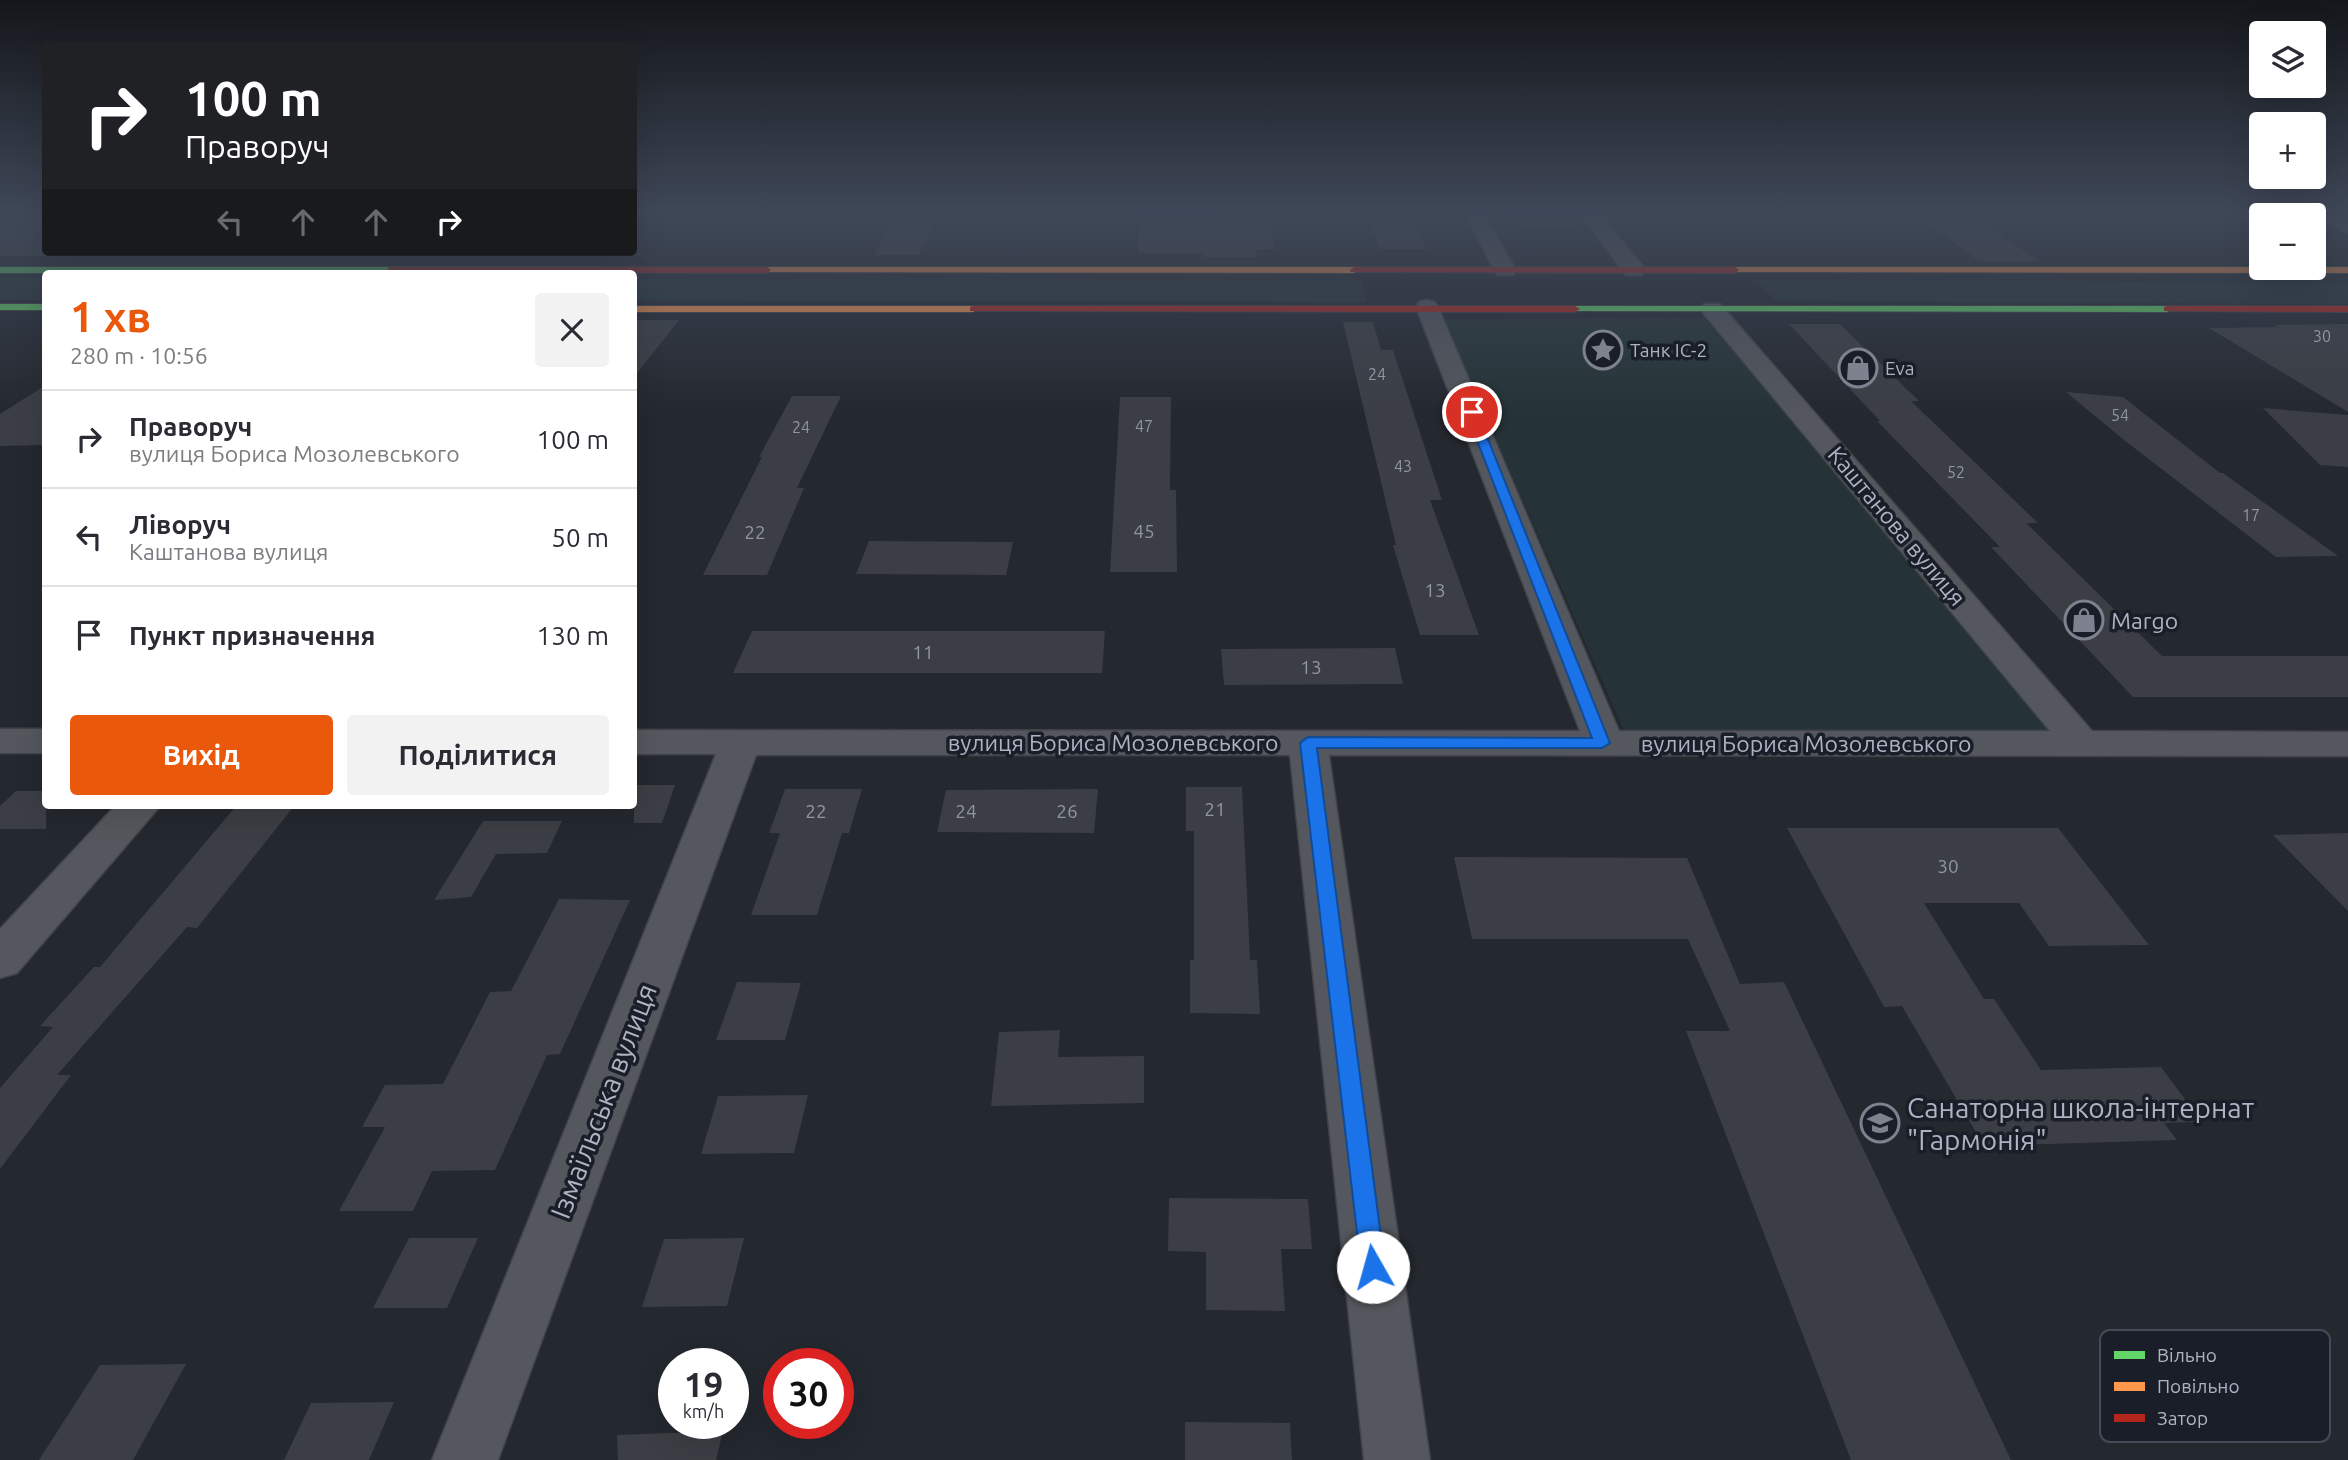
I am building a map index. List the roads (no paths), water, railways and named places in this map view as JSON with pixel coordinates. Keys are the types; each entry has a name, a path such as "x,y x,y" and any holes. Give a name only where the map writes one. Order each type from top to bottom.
{"main road":[{"path":"649,280 1410,292 1712,309 2348,309"},
{"path":"637,309 1410,292 1462,280"},
{"path":"1718,280 1745,309"},
{"path":"0,307 42,307"}],"street":[{"path":"1410,292 1477,424 1602,743"},
{"name":"Каштанова вулиця","path":"1712,309 2082,744"},
{"path":"0,740 42,741"},
{"name":"вулиця Бориса Мозолевського","path":"637,742 2348,744"},
{"name":"Ізмаїльська вулиця","path":"466,1460 741,742"},
{"path":"1308,743 1397,1460"},
{"path":"0,960 136,809"}],"place":[{"name":"Танк ІС-2","path":"1603,350"},
{"name":"Eva","path":"1858,368"},
{"name":"Margo","path":"2084,620"},
{"name":"Санаторна школа-інтернат \"Гармонія\"","path":"1880,1123"}]}
